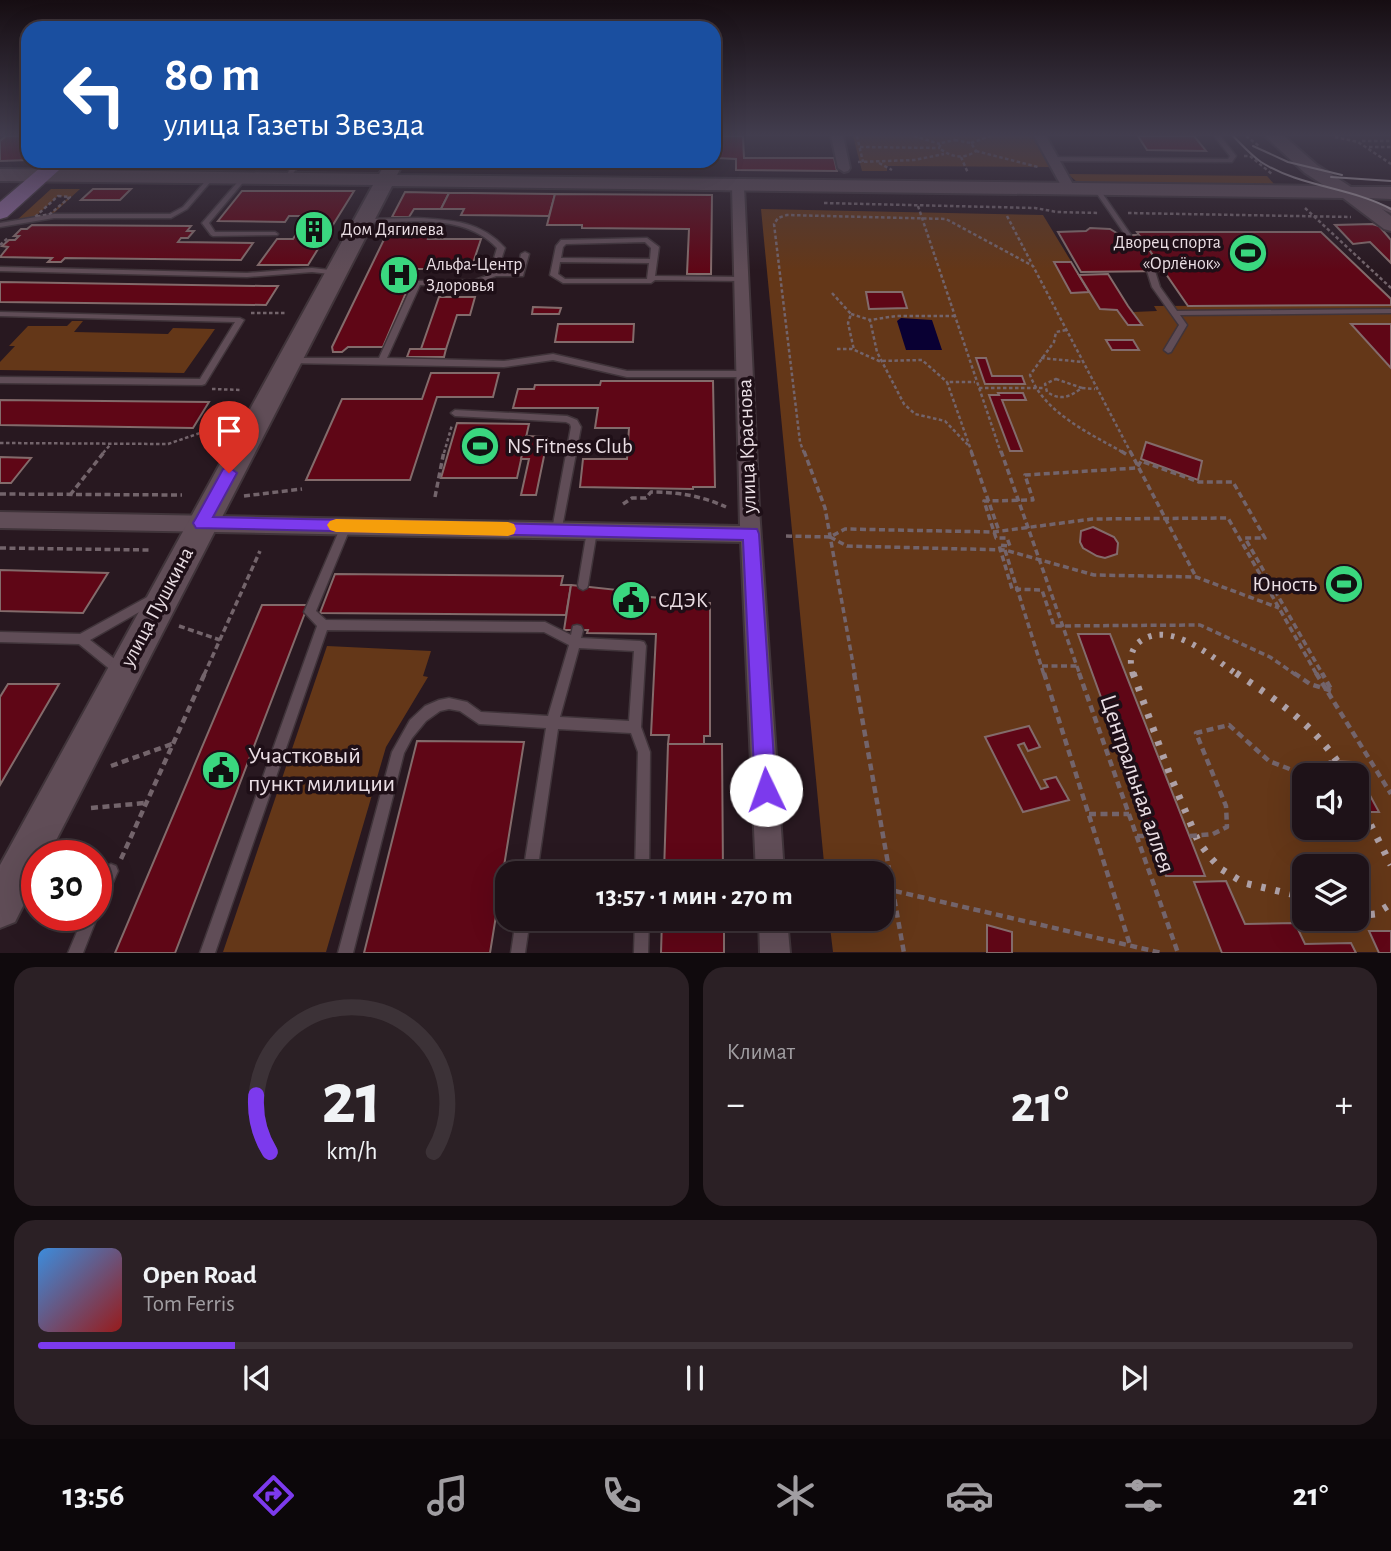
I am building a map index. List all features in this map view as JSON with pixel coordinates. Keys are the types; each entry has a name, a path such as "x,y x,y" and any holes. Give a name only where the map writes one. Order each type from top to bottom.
{"main road":[{"path":"0,213 37,180"},
{"name":"улица Пушкина","path":"0,907 122,671 339,273 385,180"},
{"path":"618,180 738,186 1348,192 1390,198"},
{"path":"1329,180 1391,225"},
{"path":"1362,180 1390,198"}],"street":[{"path":"1063,180 1069,188"},
{"name":"улица Краснова","path":"738,186 751,534 770,861"},
{"path":"0,520 751,534"},
{"path":"774,931 775,953"}],"lane":[{"path":"0,225 54,216 171,216 186,208 209,180"},
{"path":"242,180 205,223 214,234 275,234"},
{"path":"1096,188 1128,235"},
{"path":"364,221 438,220 485,233 501,248 492,274"},
{"path":"569,240 647,240 654,247 653,261 651,281 563,281 554,275 560,246 569,240"},
{"path":"382,361 417,283 476,282 492,274 520,274 525,254"},
{"path":"557,260 653,261"},
{"path":"0,269 247,275 312,270 339,273"},
{"path":"1152,271 1156,287 1184,326 1168,350"},
{"path":"651,278 741,279"},
{"path":"1175,313 1391,311"},
{"path":"0,314 240,320 202,382 0,380"},
{"path":"289,361 504,364 553,357 627,373 745,374"},
{"path":"455,413 567,419 574,422 576,427 557,530"},
{"path":"346,526 310,612 323,625 545,626 576,636 640,646 635,727 644,752 642,861"},
{"path":"583,585 592,531"},
{"path":"0,637 81,639 164,594"},
{"path":"207,953 323,625"},
{"path":"532,861 553,721 576,636"},
{"path":"81,639 122,671"},
{"path":"345,953 398,752 408,732 425,713 442,705 461,706 479,718 635,727"},
{"path":"75,953 84,931"},
{"path":"518,953 521,931"},
{"path":"642,931 642,953"}],"path":[{"path":"825,204 1035,208 1057,212 1362,217"},
{"name":"Центральная аллея","path":"918,206 976,382 1020,500 1178,953"},
{"path":"904,953 825,508 800,442 774,224 778,218 787,215 946,219 1034,266"},
{"path":"1007,216 1196,577"},
{"path":"1313,216 1391,288"},
{"path":"832,293 851,314 870,320 896,316 955,316"},
{"path":"851,314 848,323 854,350 863,358 882,361 925,359 936,367 947,382 988,501"},
{"path":"870,320 882,361 904,404 915,414 946,421 968,444"},
{"path":"1066,330 1056,332 1054,342 1030,375 1034,388 1062,413 1131,457"},
{"path":"837,349 854,350"},
{"path":"1041,358 1083,362"},
{"path":"1045,388 1047,381 1056,379 1082,388 1096,389"},
{"path":"947,382 976,382"},
{"path":"979,388 1045,388 1052,396 1064,399 1073,396 1082,388"},
{"path":"435,497 438,473 455,413"},
{"path":"0,443 168,444 204,432 217,432"},
{"path":"70,495 111,444"},
{"path":"1018,590 1042,590 1054,626 1200,625 1270,657 1310,684 1332,691 1245,538 1265,538 1233,482 1199,482 1141,461 1137,468"},
{"path":"1130,945 1018,590 999,545 1010,546 1007,538 996,538 997,532 984,501 1033,500 1025,475 1137,468"},
{"path":"244,496 302,489"},
{"path":"623,504 632,498 646,498 650,492 655,491 695,495 726,507"},
{"path":"0,494 182,495"},
{"path":"786,536 830,537 845,529 997,532 1092,519 1228,518 1325,689 1391,794"},
{"path":"830,537 846,547 1003,550 1094,575 1196,577 1280,609"},
{"path":"0,548 149,550"},
{"path":"112,870 119,863 260,551"},
{"path":"179,626 220,640"},
{"path":"1042,666 1077,666"},
{"path":"1190,836 1213,834 1227,827 1227,806 1196,733 1229,725 1269,761 1292,770"},
{"path":"111,766 173,743"},
{"path":"91,808 146,803"},
{"path":"1089,814 1129,814"},
{"path":"1137,836 1151,836"},
{"path":"895,891 1162,953"}],"shaded area":[{"path":"1075,180 1271,180 1274,184"},
{"path":"51,189 80,189 53,214 50,214 69,197 58,196 35,217 17,220"},
{"path":"761,209 1043,215 1100,309 1117,310 1128,325 1141,324 1133,312 1157,311 1154,306 1391,305 1391,952 833,952 830,931 894,931 894,861 824,861"},
{"path":"901,318 932,320 942,350 906,350 897,321"},
{"path":"72,321 83,321 74,332 168,334 173,328 215,329 184,373 0,370 0,362 15,346 9,346 28,326 67,326"},
{"path":"327,646 431,651 423,676 428,677 386,747 326,952 223,952"}],"building":[{"path":"93,189 131,189 120,200 81,200"},
{"name":"Дом Дягилева","path":"242,191 354,191 308,265 258,265 277,239 293,239 308,216 289,216 285,222 218,221"},
{"path":"405,192 449,193 441,209 414,209 409,217 392,217"},
{"path":"449,193 555,194 549,216 461,215 464,209 441,209"},
{"path":"555,194 712,195 711,274 687,274 689,229 547,225"},
{"path":"32,225 191,226 187,231 194,231 188,238 181,238 178,242 253,243 241,260 65,258 61,262 48,262 52,258 0,257 8,247 2,246 9,240 15,240 19,236 14,236 21,229"},
{"path":"391,225 434,225 428,239 481,239 473,263 455,263 453,269 416,269 383,347 348,347 342,352 333,352 332,347"},
{"path":"1335,225 1379,226 1391,240 1391,263 1370,242 1353,244"},
{"path":"1090,228 1110,229 1120,235 1139,235 1164,271 1081,272 1058,232 1086,231"},
{"name":"Дворец спорта «Орлёнок»","path":"1137,232 1321,232 1391,299 1391,305 1188,306"},
{"path":"1054,262 1071,262 1089,292 1071,293"},
{"path":"1108,274 1142,325 1128,325 1117,310 1100,309 1079,275"},
{"path":"0,282 278,286 266,305 0,302"},
{"path":"866,292 902,292 907,308 869,309"},
{"path":"439,297 475,297 470,315 457,315 446,349 421,349"},
{"path":"533,307 561,308 559,314 532,314"},
{"path":"558,324 634,324 633,342 555,342"},
{"path":"1351,324 1391,324 1391,368"},
{"path":"1106,340 1133,340 1139,350 1112,350"},
{"path":"410,349 446,349 444,357 407,357"},
{"path":"976,358 986,358 992,376 1022,376 1025,384 985,384"},
{"path":"431,373 499,373 493,397 437,397 410,480 306,480 342,399 422,399"},
{"path":"601,381 713,381 715,487 580,487 583,459 627,459 629,428 595,428 598,408 513,408 518,389 534,389 535,385 600,385"},
{"path":"998,393 1023,393 1026,400 1002,400 1022,451 1010,451 989,395 999,395"},
{"path":"0,400 209,402 193,428 0,425"},
{"path":"457,423 529,424 517,478 441,478"},
{"path":"526,436 548,437 536,495 521,495 529,459 521,459"},
{"path":"1146,442 1202,461 1198,480 1141,459"},
{"path":"0,457 31,458 11,483 0,483"},
{"path":"1093,527 1114,537 1118,543 1117,554 1105,558 1083,548 1080,542 1081,531"},
{"path":"0,570 108,573 83,613 0,611"},
{"path":"335,574 563,576 561,585 571,585 566,615 320,613"},
{"path":"571,585 618,590 617,594 660,598 660,602 710,603 710,736 704,736 704,745 668,744 669,735 651,735 656,634 564,630"},
{"path":"262,605 308,605 175,953 115,953"},
{"path":"1078,634 1110,634 1205,876 1166,876"},
{"path":"8,684 59,684 0,785 0,697"},
{"path":"1029,726 1040,747 1028,751 1024,743 1018,745 1041,789 1048,787 1044,780 1056,777 1069,800 1023,812 985,737"},
{"path":"417,741 524,742 505,861 495,861 495,922 490,953 364,953"},
{"path":"668,744 722,744 723,861 664,861"},
{"path":"1330,761 1353,763 1331,763"},
{"path":"1369,793 1379,812 1369,812"},
{"path":"1226,881 1245,924 1292,923 1292,931 1299,931 1305,944 1351,943 1356,953 1222,953 1194,882"},
{"path":"987,925 1012,932 1012,953 987,953"},
{"path":"662,931 724,931 724,953 661,953"},
{"path":"1369,931 1391,931 1391,953 1379,953"}],"tram line":[{"path":"1303,180 1359,196 1391,209"},
{"path":"1383,180 1391,181"}],"railway":[{"path":"1133,675 1131,658 1135,647 1150,636 1163,635 1191,643 1238,675"},
{"path":"1133,673 1170,775 1198,841 1221,869 1244,883 1292,894"},
{"path":"1236,673 1303,723 1337,761"},
{"path":"1369,822 1391,865"},
{"path":"1369,915 1391,904"}],"slow traffic":[{"path":"336,525 508,529"}],"place":[{"name":"Дом Дягилева","path":"314,230"},
{"name":"Дворец спорта «Орлёнок»","path":"1248,253"},
{"name":"Альфа-Центр Здоровья","path":"399,275"},
{"name":"NS Fitness Club","path":"480,446"},
{"name":"Юность","path":"1344,584"},
{"name":"СДЭК","path":"631,600"},
{"name":"Участковый пункт милиции","path":"221,770"}],"route":[{"path":"229,473 202,523 751,534 766,790"}]}
